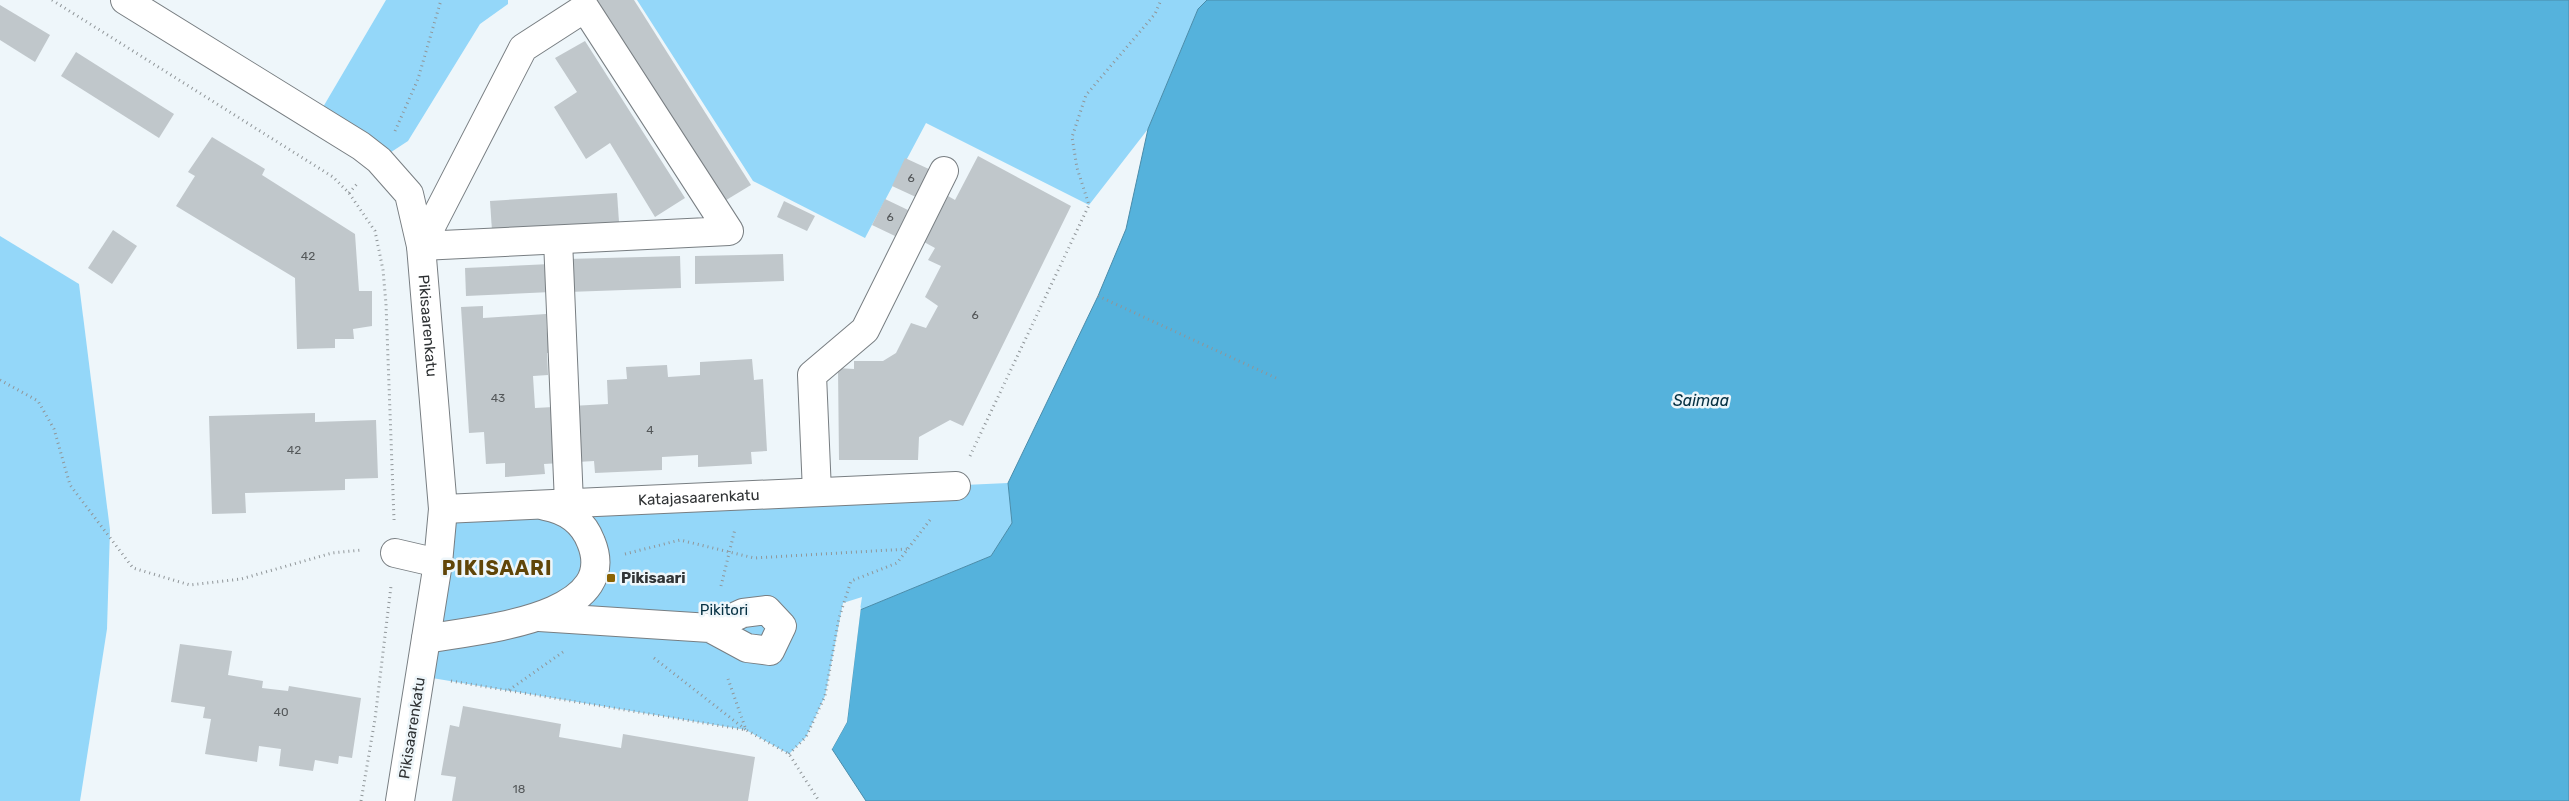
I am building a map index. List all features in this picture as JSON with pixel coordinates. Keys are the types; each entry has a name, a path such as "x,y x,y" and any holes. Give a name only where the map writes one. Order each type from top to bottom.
{"street":[{"name":"Pikisaarenkatu","path":"125,0 361,146 379,160 409,194 421,246 443,509 438,563 400,801"},
{"path":"585,8 729,231 558,240 421,246 523,48 585,8"},
{"path":"817,492 812,375 865,330 944,172"},
{"path":"558,240 569,503"},
{"name":"Katajasaarenkatu","path":"443,509 956,486"},
{"path":"426,639 539,617 566,605 580,594 592,575 595,558 590,539 577,520 566,512 536,504"},
{"path":"395,553 438,563"},
{"path":"539,617 710,628"}],"path":[{"path":"52,0 333,177 349,193 375,231 386,304 395,553 376,719 361,801"},
{"path":"349,193 379,160 418,79 440,0"},
{"path":"789,754 806,737 825,696 839,618 851,581 898,563 956,486 1089,205 1077,168 1072,137 1086,95 1155,14 1161,0"},
{"path":"1098,296 1276,378"},
{"path":"0,380 38,401 54,429 70,485 134,568 190,585 241,579 332,553 374,549 395,553"},
{"path":"620,555 680,540 754,558 908,549"},
{"path":"508,691 607,622"},
{"path":"420,676 746,730 789,754 819,801"}],"green space":[{"path":"386,0 508,0 508,4 480,24 408,141 379,160 316,119"},
{"path":"637,0 1207,0 1198,9 1148,129 1089,205 926,123 865,238 753,181"},
{"path":"0,236 79,284 110,530 107,629 80,801 0,801"},
{"name":"Pikitori","path":"1008,483 1012,523 991,556 860,610 862,597 843,603 825,696 806,737 789,754 746,730 420,676 443,509"}],"water":[{"name":"Saimaa","path":"1207,0 2569,0 2569,801 866,801 832,749 847,722 860,610 991,556 1012,523 1008,483 1098,296 1126,229 1148,129 1198,9"}],"pier":[{"path":"861,607 847,722 832,749 830,748 845,721 858,610"}],"building":[{"path":"595,0 634,0 751,185 723,202"},
{"path":"0,5 50,35 35,62 0,40"},
{"path":"585,41 685,198 655,217 610,143 586,159 554,107 577,92 555,58"},
{"path":"76,52 174,114 159,138 61,76"},
{"path":"212,137 265,169 262,175 355,234 359,291 372,291 372,326 353,329 354,339 335,339 335,348 297,349 295,278 176,206 195,176 188,172"},
{"path":"978,156 1071,206 963,426 950,420 919,437 918,460 839,460 838,368 854,369 854,361 883,361 896,353 911,323 926,328 938,306 925,297 941,266 928,260 935,248 924,242 948,196 955,200"},
{"path":"905,158 931,170 918,198 892,186"},
{"path":"617,193 619,222 492,231 490,201"},
{"path":"885,199 908,210 895,236 872,225"},
{"path":"784,201 815,216 807,231 777,217"},
{"path":"113,230 137,246 112,284 88,268"},
{"path":"783,254 784,281 695,284 695,256"},
{"path":"680,256 681,288 568,292 567,259"},
{"path":"550,264 551,292 466,296 465,268"},
{"path":"483,306 483,318 546,314 547,334 557,333 558,353 547,353 548,375 533,376 535,408 608,404 607,380 627,379 626,367 667,365 668,377 700,375 700,362 752,359 754,380 763,379 767,451 751,452 752,464 698,467 698,455 662,457 662,470 595,473 594,461 544,464 545,474 505,477 505,463 486,464 484,432 469,433 461,307"},
{"path":"315,413 315,422 376,420 378,478 345,479 345,490 245,493 246,513 212,514 209,416"},
{"path":"180,644 232,651 228,675 263,681 262,688 288,691 289,686 361,698 352,758 339,756 338,764 315,760 313,771 279,766 281,749 259,746 257,762 205,754 211,719 203,718 205,707 171,702"},
{"path":"463,706 561,724 559,737 621,748 623,734 755,757 748,801 452,801 456,777 441,775 450,725 459,727"}],"place":[{"name":"Pikisaari","path":"611,578"}],"district":[{"name":"PIKISAARI","path":"497,568"}]}
